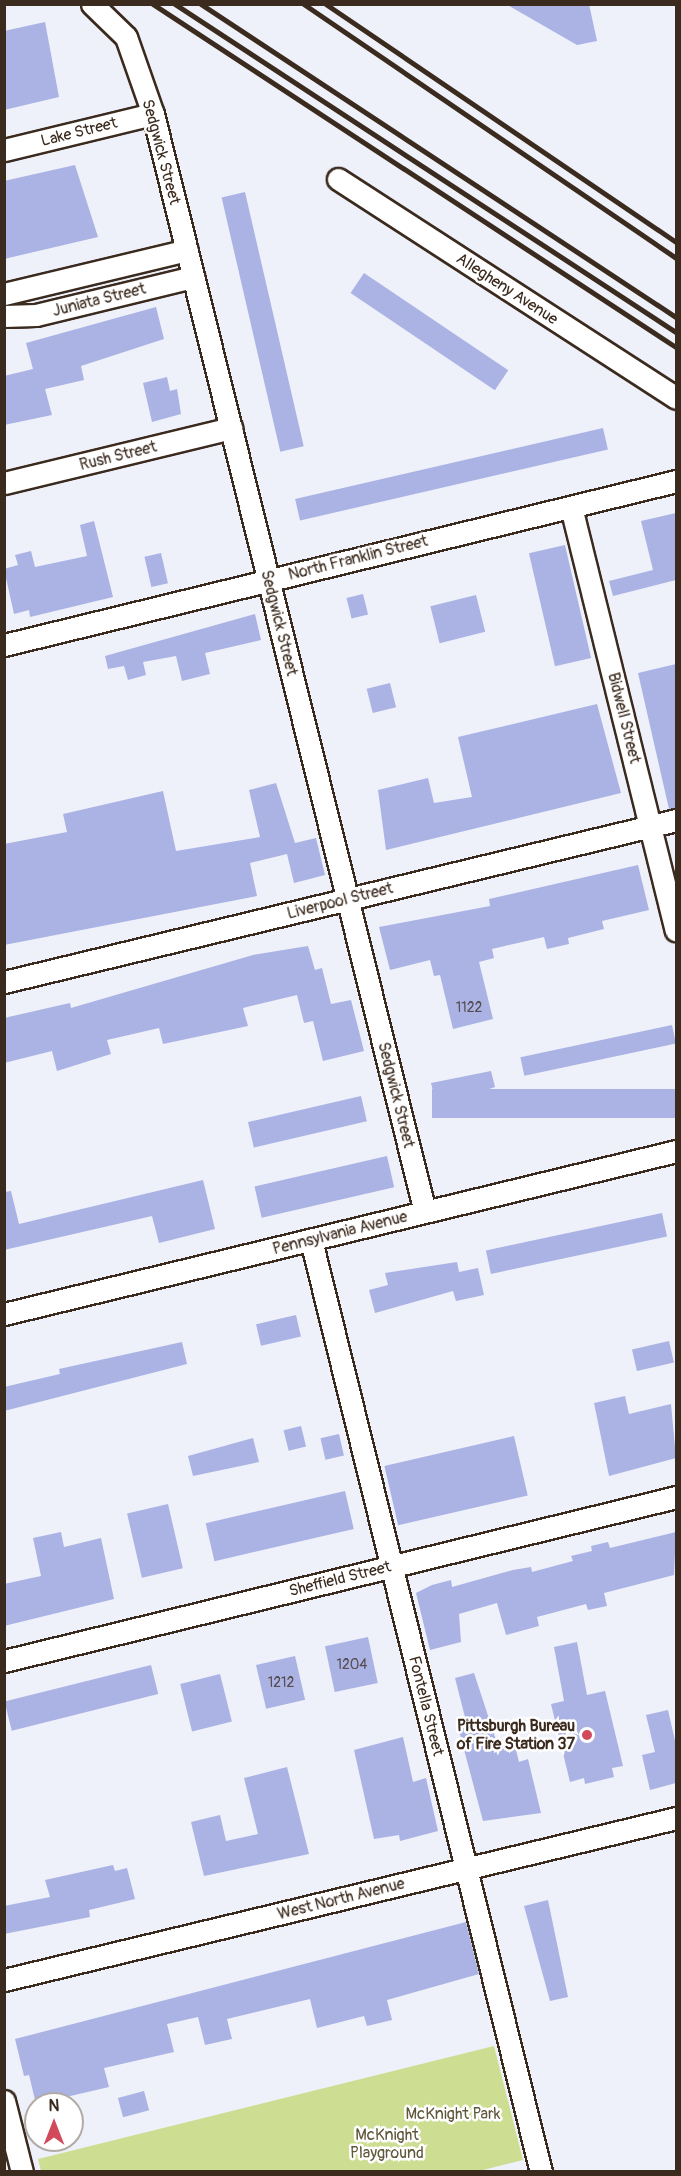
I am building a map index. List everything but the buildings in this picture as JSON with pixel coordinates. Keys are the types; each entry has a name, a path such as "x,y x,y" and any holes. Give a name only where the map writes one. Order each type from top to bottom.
{"street":[{"name":"Sedgwick Street","path":"92,4 126,37 153,114 425,1212"},
{"name":"Lake Street","path":"4,150 153,114"},
{"name":"Allegheny Avenue","path":"338,179 676,398"},
{"name":"Juniata Street","path":"4,294 187,250"},
{"name":"Juniata Street","path":"4,316 36,315 193,277"},
{"name":"Rush Street","path":"4,483 231,428"},
{"name":"North Franklin Street","path":"4,645 676,481"},
{"name":"Bidwell Street","path":"571,507 676,930"},
{"name":"Liverpool Street","path":"4,982 676,820"},
{"name":"Pennsylvania Avenue","path":"4,1314 676,1151"},
{"name":"Fontella Street","path":"311,1240 541,2172"},
{"name":"Sheffield Street","path":"4,1661 676,1497"},
{"name":"West North Avenue","path":"4,1980 676,1818"},
{"path":"4,2101 22,2172"}],"green space":[{"name":"McKnight Park","path":"494,2046 523,2160 475,2172 41,2171 38,2159 66,2152 84,2152 84,2148"}],"railway":[{"path":"153,4 676,347"},
{"path":"175,4 676,332"},
{"path":"201,4 676,317"},
{"path":"304,4 676,258"},
{"path":"326,4 676,242"}],"place":[{"name":"Pittsburgh Bureau of Fire Station 37","path":"587,1735"}],"park label":[{"name":"McKnight Playground","path":"387,2144"}]}
